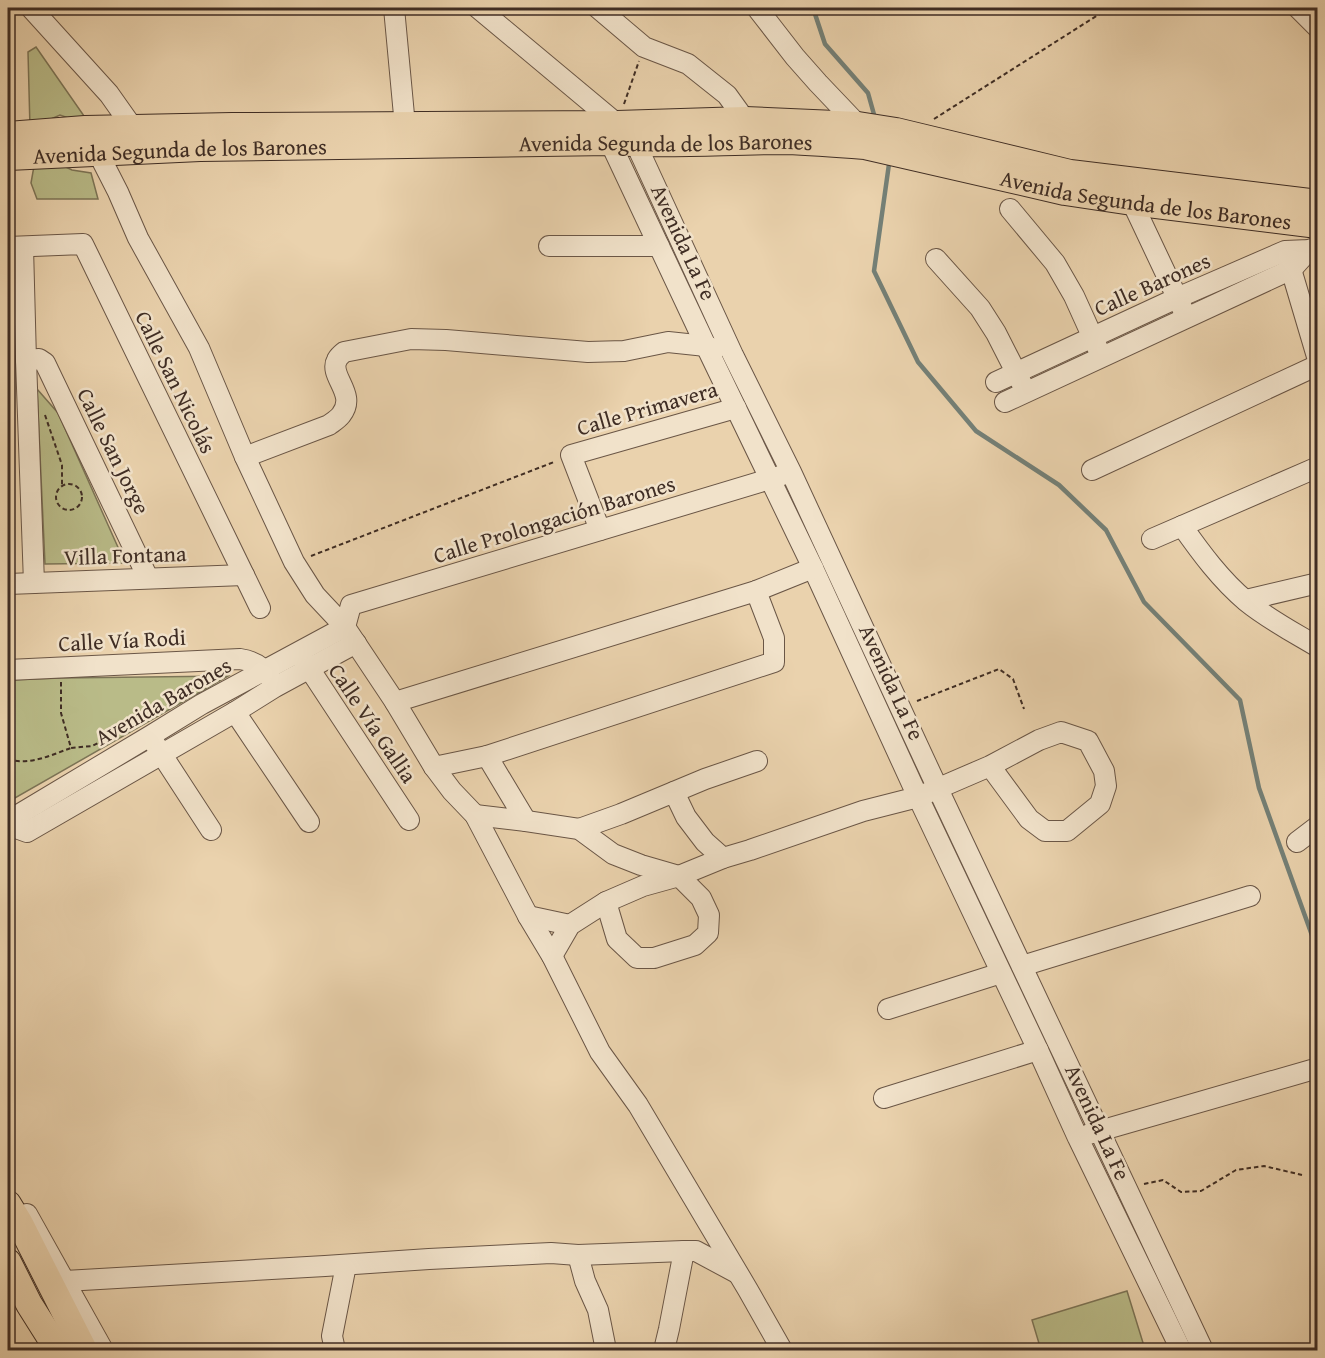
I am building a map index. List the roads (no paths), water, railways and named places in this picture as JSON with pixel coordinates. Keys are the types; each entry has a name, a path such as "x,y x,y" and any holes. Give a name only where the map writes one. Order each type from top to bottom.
{"main road":[{"name":"Avenida Segunda de los Barones","path":"9,146 98,153 614,133 745,120 858,124 1070,173 1317,203"},
{"name":"Avenida Segunda de los Barones","path":"9,146 85,129 244,126 405,126 614,133 636,144 786,141 865,146 1065,192 1317,225"},
{"path":"8,1204 84,1350"},
{"path":"10,1273 58,1350"}],"street":[{"path":"31,8 109,94 133,128"},
{"path":"394,8 405,126"},
{"path":"478,8 614,133"},
{"path":"598,8 644,47 688,64 727,95 745,120"},
{"path":"757,8 802,66 858,124"},
{"path":"1298,8 1317,28"},
{"path":"85,129 138,238 199,348 245,457 294,562 315,595 351,635 434,767 474,815 552,956 600,1052 638,1105 782,1350"},
{"name":"Avenida La Fe","path":"614,133 659,246 813,568 1078,1137 1181,1350"},
{"name":"Avenida La Fe","path":"636,144 733,355 791,472 1203,1350"},
{"path":"1132,202 1187,317"},
{"path":"1010,209 1055,262 1102,356"},
{"name":"Calle San Nicolás","path":"15,247 83,244 260,608"},
{"path":"549,246 659,246"},
{"path":"15,247 26,360 34,583"},
{"name":"Calle Barones","path":"996,382 1285,251 1313,249"},
{"name":"Calle Barones","path":"1005,402 1292,269 1313,249"},
{"path":"1285,251 1317,360"},
{"path":"936,259 980,308 996,333 1026,392"},
{"path":"245,457 329,425 341,415 347,405 346,394 335,369 336,361 344,352 411,339 588,352 624,351 668,342 706,346 733,355"},
{"name":"Calle San Jorge","path":"26,360 39,359 45,363 148,578"},
{"path":"1092,470 1317,365"},
{"name":"Calle Primavera","path":"600,530 571,455 736,408"},
{"path":"1152,539 1317,467"},
{"name":"Calle Prolongación Barones","path":"351,635 351,605 791,472"},
{"path":"1182,526 1210,564 1246,600 1275,622 1317,647"},
{"path":"395,702 756,591 813,568"},
{"name":"Villa Fontana","path":"8,584 244,575"},
{"path":"1246,600 1317,583"},
{"path":"434,767 487,756 774,662 774,638 756,591"},
{"name":"Avenida Barones","path":"8,823 27,832 235,712 299,652 351,635"},
{"name":"Avenida Barones","path":"8,823 202,704 270,679 309,669 351,635"},
{"name":"Calle Vía Gallia","path":"299,652 409,820"},
{"name":"Calle Vía Rodi","path":"8,670 240,658 252,661 270,679"},
{"path":"235,712 309,822"},
{"path":"552,956 570,925 606,902 644,886 679,876 723,858 862,811 918,797 990,766 1039,740 1061,732 1088,741 1104,771 1106,786 1100,804 1067,831 1045,831 1029,819 990,766"},
{"path":"150,736 211,830"},
{"path":"487,756 526,821"},
{"path":"579,830 757,761"},
{"path":"674,792 686,817 705,842 723,858"},
{"path":"474,815 579,830 613,854 679,876 701,898 709,915 708,933 694,945 654,958 637,958 617,939 606,902"},
{"path":"1297,842 1317,826"},
{"path":"1022,966 1250,896"},
{"path":"528,916 570,925"},
{"path":"888,1009 1001,973"},
{"path":"884,1098 1038,1050"},
{"path":"1078,1137 1317,1068"},
{"path":"8,1192 20,1201 35,1225 103,1350"},
{"path":"65,1281 551,1253 579,1255 684,1251 696,1251 737,1273"},
{"path":"664,1350 684,1251"},
{"path":"579,1255 585,1281 598,1310 607,1350 598,1350"},
{"path":"335,1350 332,1336 346,1265"},
{"path":"29,1304 44,1350"}],"waterway":[{"path":"813,8 825,44 868,93 875,118"},
{"path":"889,164 874,271 918,362 976,431 1059,485 1106,530 1144,602 1240,700 1259,788 1318,952"}]}
